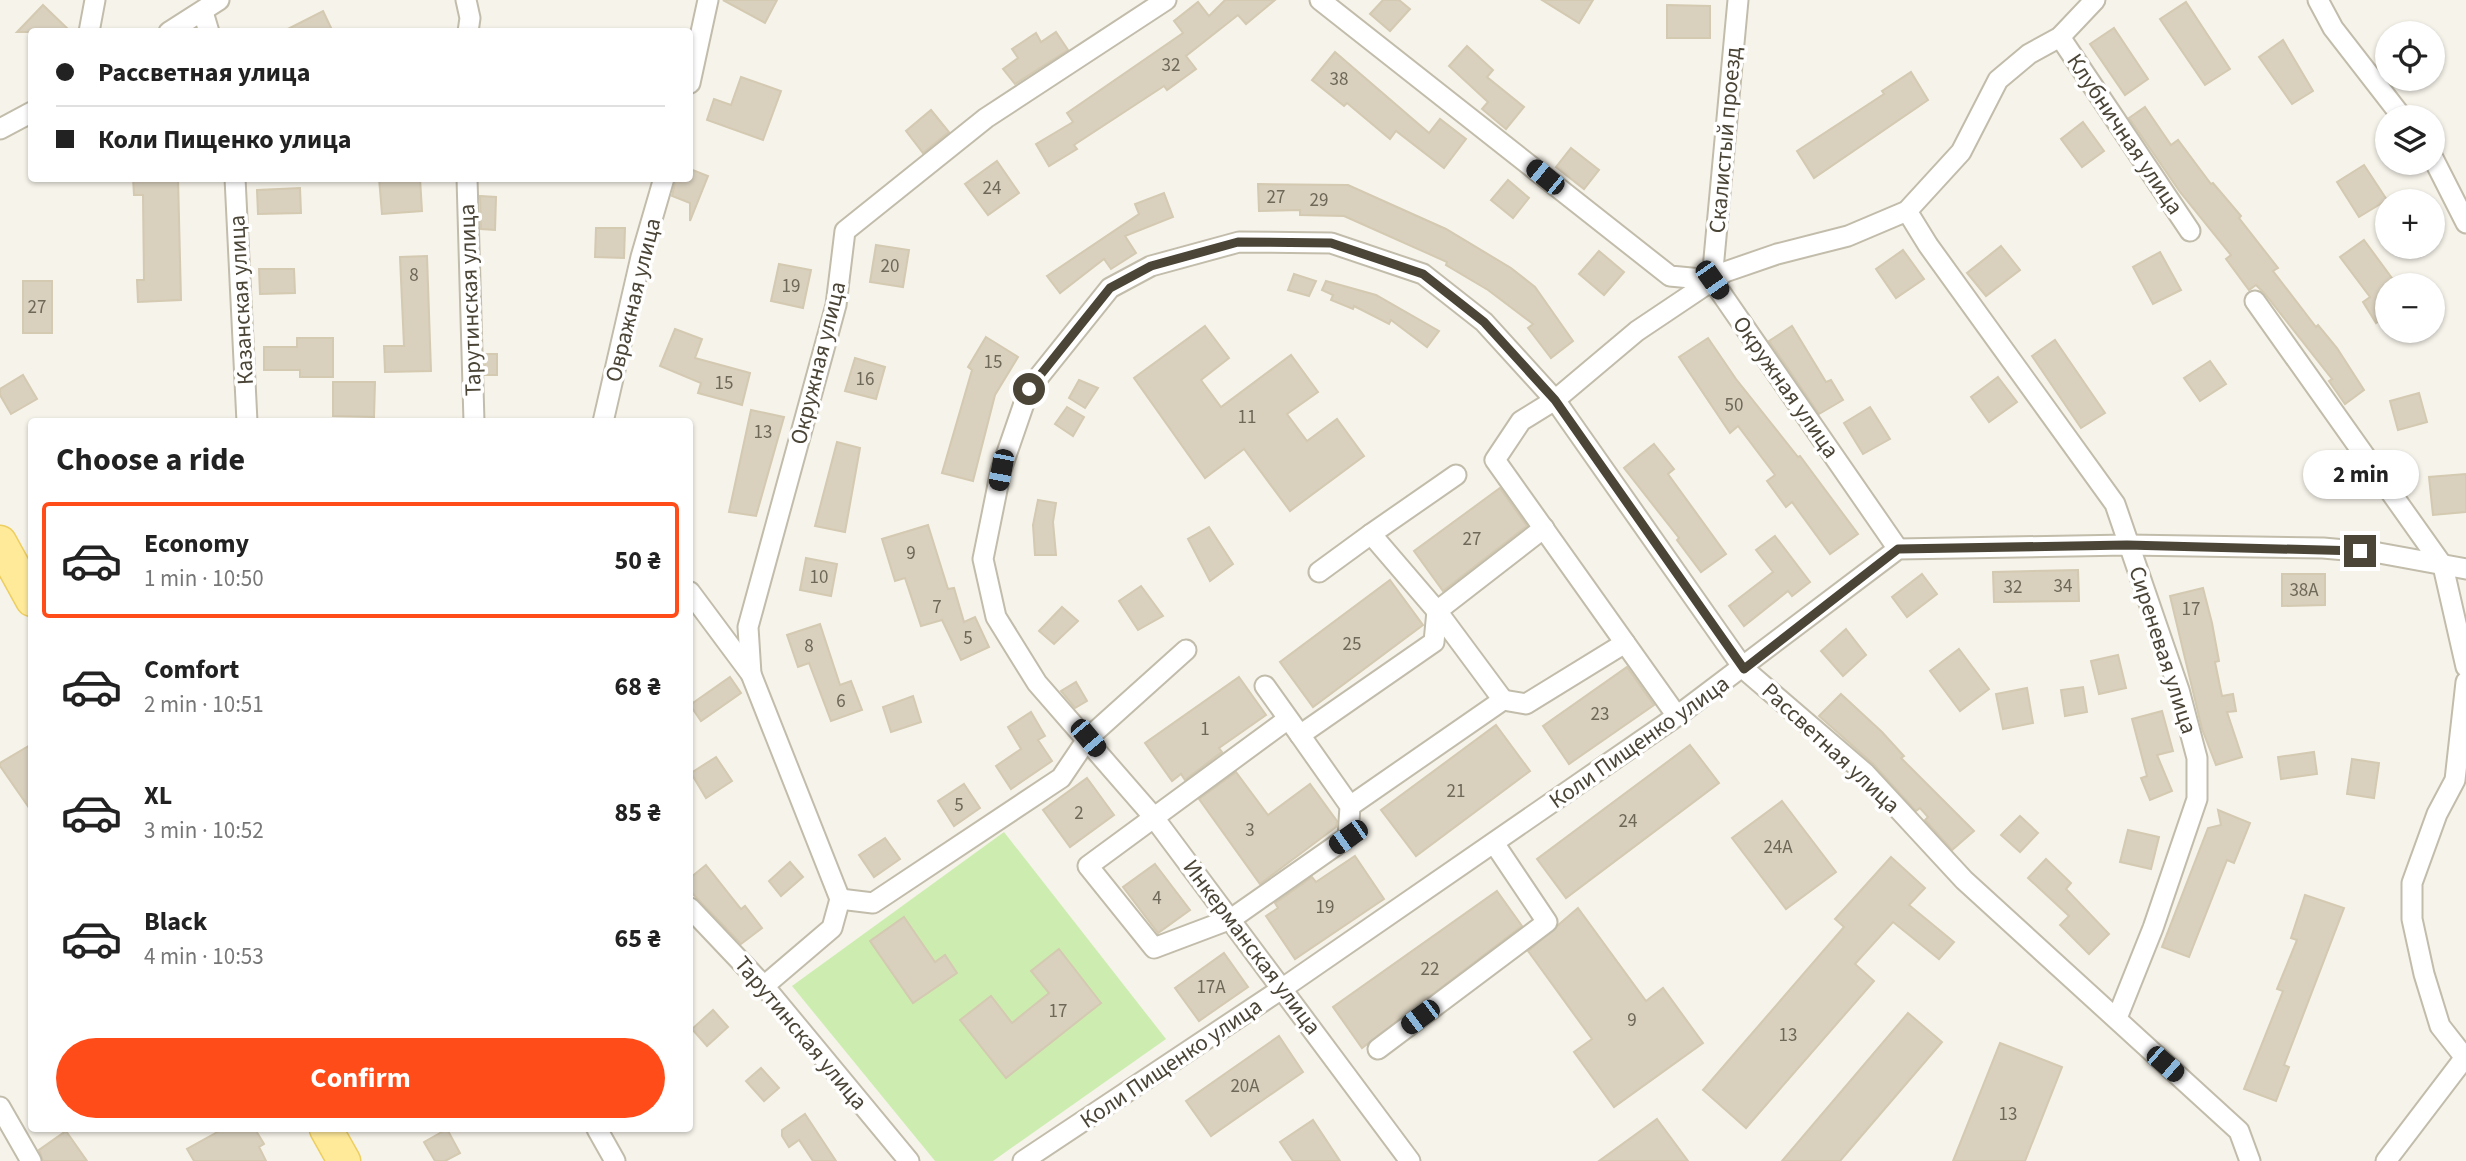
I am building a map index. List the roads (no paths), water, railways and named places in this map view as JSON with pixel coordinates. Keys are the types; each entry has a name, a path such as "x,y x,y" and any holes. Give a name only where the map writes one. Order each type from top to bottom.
{"main road":[{"path":"0,542 28,593"},
{"path":"328,1132 344,1161"}],"street":[{"path":"90,28 95,0"},
{"path":"176,28 219,0"},
{"path":"466,0 470,18 469,28"},
{"path":"693,68 708,0"},
{"name":"Окружная улица","path":"751,674 748,627 836,305 845,231 986,118 1166,0"},
{"path":"1320,0 1670,276 1712,280"},
{"name":"Скалистый проезд","path":"1712,280 1738,0"},
{"path":"1677,716 1495,460 1521,421 1555,400 1637,331 1725,272 1777,254 1848,236 1907,211 1961,152 1998,80 2029,54 2060,37 2095,0"},
{"path":"2318,0 2333,28 2393,105"},
{"path":"203,12 208,28"},
{"name":"Клубничная улица","path":"2060,37 2190,231"},
{"path":"0,129 28,114"},
{"path":"2442,175 2466,223"},
{"name":"Казанская улица","path":"235,182 247,418"},
{"name":"Тарутинская улица","path":"467,182 474,418"},
{"name":"Овражная улица","path":"604,418 641,257 663,182"},
{"name":"Сиреневая улица","path":"1907,211 1928,245 2115,504 2179,690 2197,758 2197,799 2153,928 2117,1018"},
{"name":"Рассветная улица","path":"1088,738 1037,683 996,617 983,559 1001,470 1029,389 1110,288 1151,266 1238,242 1331,243 1423,274 1484,322 1555,400 1744,669 1865,773 1964,880 2239,1131 2250,1161"},
{"name":"Окружная улица","path":"1712,280 1898,549"},
{"path":"2255,302 2443,566 2466,667"},
{"path":"1319,572 1456,475"},
{"path":"1300,735 1434,642 1437,611 1544,528"},
{"path":"1371,534 1437,611 1503,700 1526,704 1625,643"},
{"path":"1898,549 2127,545 2323,548 2379,552 2466,569"},
{"name":"Коли Пищенко улица","path":"1023,1161 1283,988 1677,716 1744,669 1898,549"},
{"path":"693,596 751,674 840,899 832,928 764,985"},
{"path":"840,899 873,903 1061,778 1088,738 1186,650"},
{"path":"2386,1161 2465,1058 2440,1026 2424,974 2412,919 2412,883 2437,814 2455,780 2466,682"},
{"path":"1265,686 1350,806 1348,837 1231,919 1154,948 1088,866 1152,816 1288,719"},
{"path":"1350,806 1503,700"},
{"name":"Инкерманская улица","path":"1088,738 1231,919 1410,1161"},
{"path":"1378,1049 1547,922 1494,843"},
{"name":"Тарутинская улица","path":"693,911 764,985 909,1161"},
{"path":"0,1107 31,1161"},
{"path":"599,1132 615,1161"}]}
